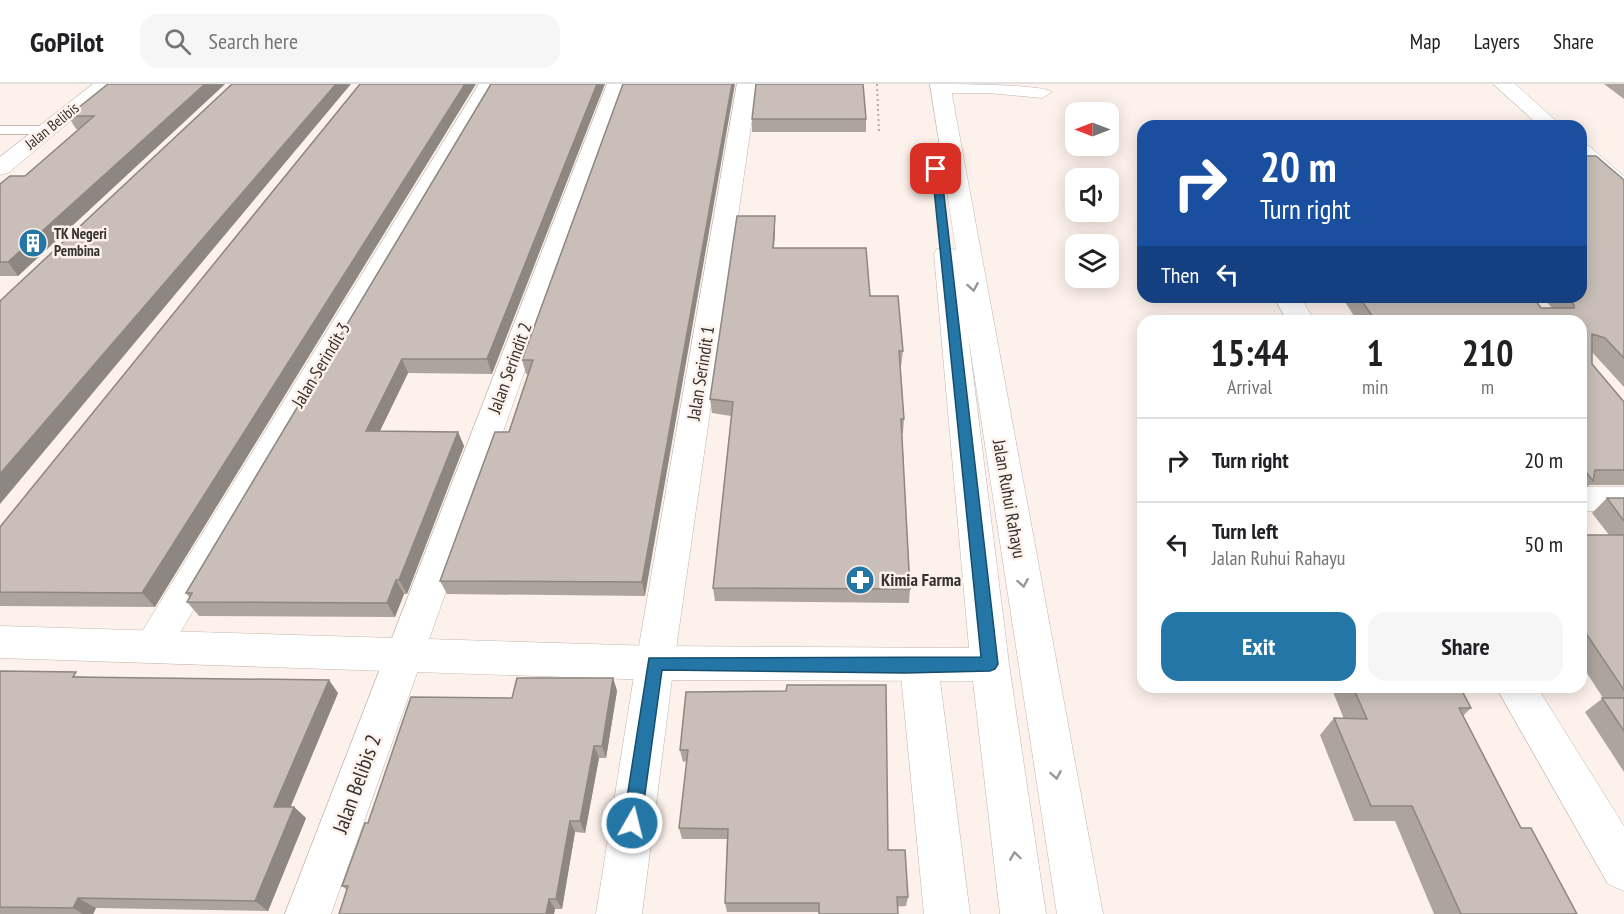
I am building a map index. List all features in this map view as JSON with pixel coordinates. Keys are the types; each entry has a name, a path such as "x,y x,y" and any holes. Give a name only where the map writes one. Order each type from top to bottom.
{"street":[{"name":"Jalan Belibis","path":"5,133 81,84"},
{"name":"Jalan Belibis","path":"2,165 105,84"},
{"name":"Jalan Serindit 3","path":"153,646 489,84"},
{"name":"Jalan Serindit 2","path":"405,653 617,84"},
{"name":"Jalan Serindit 1","path":"619,914 655,663 747,84"},
{"path":"1503,84 1545,120"},
{"path":"934,85 987,85 1042,92"},
{"name":"Jalan Ruhui Rahayu","path":"934,85 940,190 990,664 1023,914"},
{"name":"Jalan Ruhui Rahayu","path":"934,85 1080,914"},
{"path":"1587,156 1624,188"},
{"path":"1587,499 1624,499"},
{"path":"0,642 405,653 655,663 990,664"},
{"name":"Jalan Belibis 2","path":"308,914 405,653"},
{"path":"920,665 947,914"},
{"path":"1520,693 1624,868"}],"lane":[{"path":"5,133 48,130"}],"path":[{"path":"877,84 879,131"}],"building":[{"path":"108,84 205,84 8,262 0,262 0,184 10,176 25,176 94,116 68,116"},
{"path":"232,84 336,84 0,474 0,301"},
{"path":"360,84 465,84 142,593 0,592 0,527"},
{"path":"491,84 597,84 487,359 402,359 366,431 458,432 399,580 396,580 387,603 187,602 192,593 186,593"},
{"path":"623,84 732,84 642,582 440,581 495,432 509,432 533,360 522,360"},
{"path":"756,84 863,84 866,119 752,119"},
{"path":"1587,156 1596,156 1624,180 1624,358 1605,338 1592,334 1592,364 1624,402 1624,470 1595,470 1593,481 1587,473 1587,315 1372,315 1363,303 1537,303 1541,308 1574,308 1572,303 1587,303"},
{"path":"737,216 775,216 773,248 866,248 870,296 898,296 903,351 899,351 904,419 901,419 910,589 713,588 733,402 710,399"},
{"path":"1607,498 1624,498 1624,521"},
{"path":"1587,535 1624,535 1624,690 1587,635"},
{"path":"0,671 76,672 73,677 329,680 274,807 294,807 255,901 78,898 73,908 0,907"},
{"path":"517,678 613,678 602,746 594,746 580,821 570,821 556,899 549,899 546,914 339,914 348,886 342,886 365,823 368,823 411,697 512,698"},
{"path":"787,685 886,685 888,850 905,850 908,897 897,897 898,914 819,914 819,903 725,903 728,829 679,828 688,750 680,750 686,692 786,691"},
{"path":"1356,693 1463,693 1471,708 1459,708 1521,828 1531,828 1577,914 1461,914 1412,806 1371,806 1334,718 1367,719"},
{"path":"1602,698 1624,698 1624,731"}],"place":[{"name":"TK Negeri Pembina","path":"33,243"},
{"name":"Kimia Farma","path":"860,580"}],"route":[{"path":"632,823 655,663 905,666 990,664 936,169"}]}
